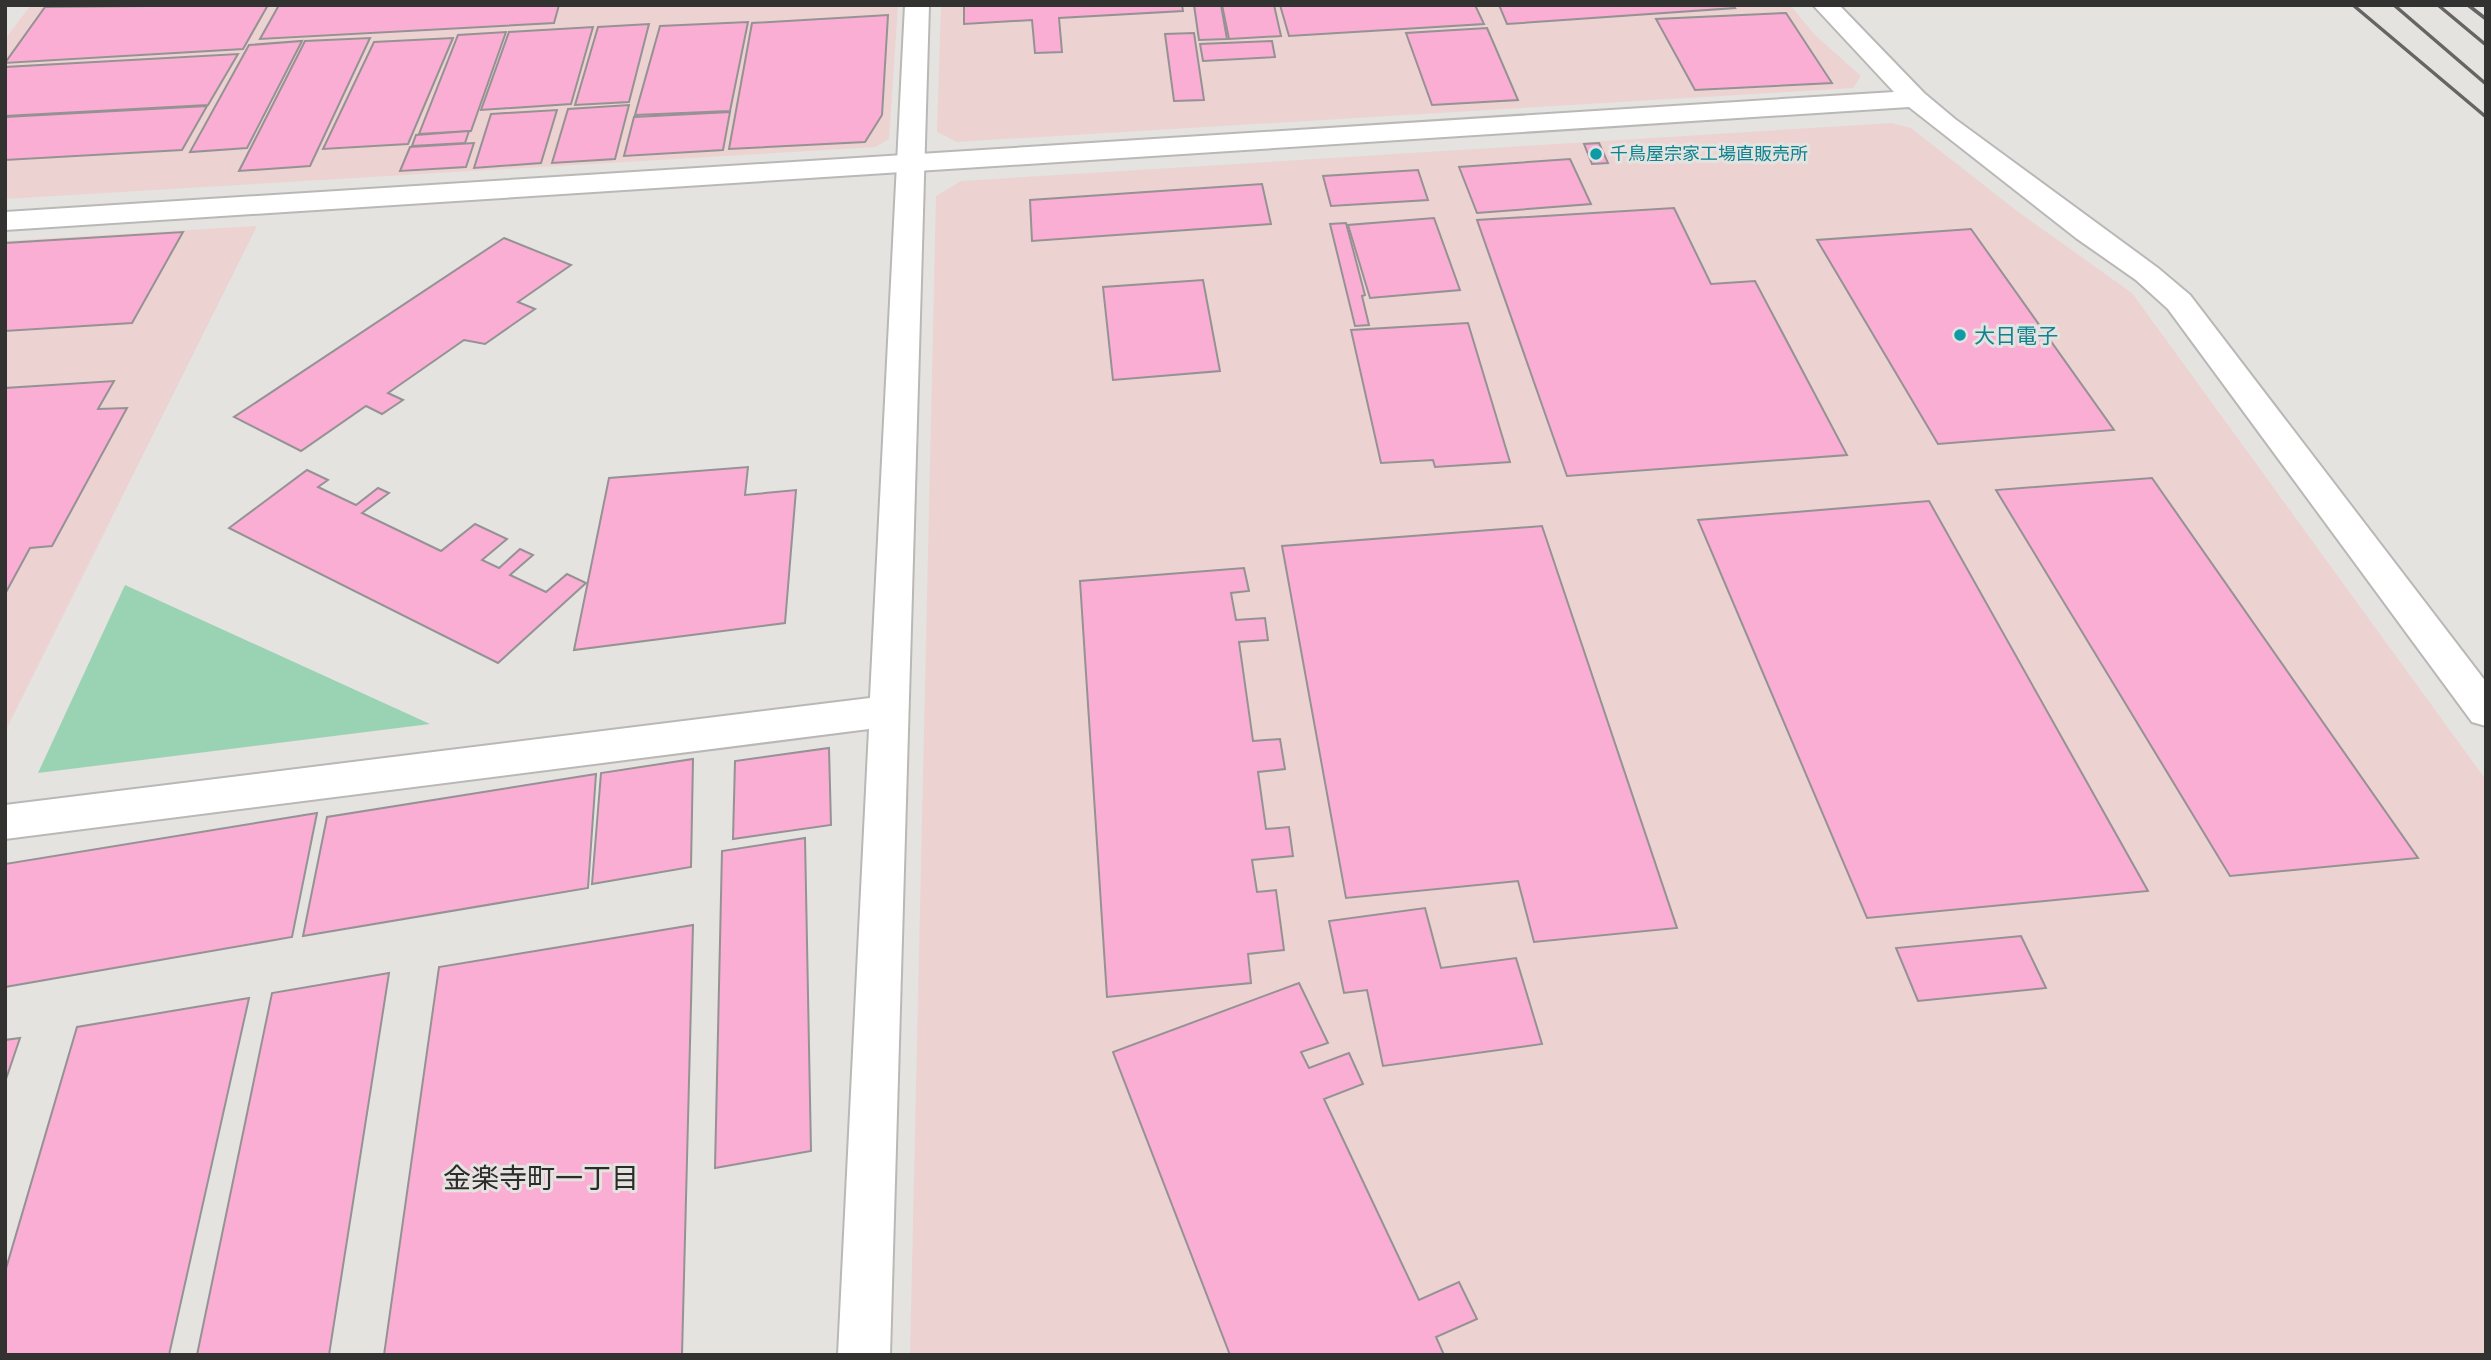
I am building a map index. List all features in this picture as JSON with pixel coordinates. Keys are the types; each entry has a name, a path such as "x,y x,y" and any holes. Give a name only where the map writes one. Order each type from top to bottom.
{"street":[{"path":"864,1355 917,5"},
{"path":"1825,5 1915,99 2085,232 2147,274 2179,302 2486,711"},
{"path":"5,220 909,165 1915,99"},
{"path":"5,822 888,711"}],"shaded area":[{"path":"31,5 898,5 889,139 875,147 5,199 5,39"},
{"path":"941,5 1790,5 1815,35 1861,76 1853,88 957,142 937,132"},
{"path":"1892,123 1911,128 2017,211 2132,293 2486,780 2486,1355 910,1355 936,196 961,181"},
{"path":"257,226 5,732 5,241"}],"green space":[{"path":"125,585 430,724 38,773"}],"building":[{"path":"268,5 243,49 5,63 45,7"},
{"path":"279,5 559,5 554,23 260,39"},
{"path":"964,5 1182,5 1183,11 1059,18 1062,52 1035,53 1032,20 964,24"},
{"path":"1194,5 1221,5 1227,39 1199,40"},
{"path":"1222,5 1274,5 1281,36 1229,39"},
{"path":"1280,5 1475,5 1484,24 1289,36"},
{"path":"1499,5 1733,5 1735,8 1507,24"},
{"path":"1786,13 1832,83 1695,90 1656,19"},
{"path":"888,15 882,115 865,142 729,149 752,23"},
{"path":"748,22 730,111 635,115 660,26"},
{"path":"649,24 629,102 575,105 598,27"},
{"path":"593,27 571,104 481,110 509,32"},
{"path":"1487,28 1518,100 1432,105 1406,33"},
{"path":"506,32 471,131 419,134 458,35"},
{"path":"1194,33 1204,100 1174,101 1165,34"},
{"path":"370,38 310,166 239,171 305,41"},
{"path":"453,38 408,144 323,149 374,42"},
{"path":"302,41 247,148 190,152 249,45"},
{"path":"1272,41 1275,57 1203,61 1200,44"},
{"path":"238,54 208,105 5,116 5,67"},
{"path":"629,105 615,159 552,163 568,109"},
{"path":"207,106 182,150 5,160 5,117"},
{"path":"557,110 541,163 474,168 491,114"},
{"path":"730,112 723,150 624,156 634,117"},
{"path":"469,131 465,143 412,146 416,135"},
{"path":"474,143 466,167 400,171 410,147"},
{"name":"千鳥屋宗家工場直販売所","path":"1599,143 1608,163 1592,164 1584,144"},
{"path":"1570,159 1591,204 1477,213 1459,167"},
{"path":"1418,170 1428,200 1331,206 1323,176"},
{"path":"1262,184 1271,224 1032,241 1030,200"},
{"path":"1674,208 1711,284 1755,281 1847,455 1567,476 1477,220"},
{"path":"1434,218 1460,290 1370,298 1348,225"},
{"path":"1346,223 1365,295 1362,296 1369,325 1355,326 1330,224"},
{"name":"大日電子","path":"1971,229 2114,430 1938,444 1817,240"},
{"path":"183,232 132,323 5,331 5,243"},
{"path":"504,238 571,265 518,302 535,309 485,344 464,340 388,393 403,400 382,414 366,406 301,451 234,417"},
{"path":"1203,280 1220,371 1113,380 1103,287"},
{"path":"1468,323 1510,462 1435,467 1433,460 1381,463 1351,330"},
{"path":"114,381 98,409 127,408 52,546 30,548 5,594 5,388"},
{"path":"748,467 745,495 796,490 785,623 574,650 609,478"},
{"path":"307,470 328,480 318,487 356,505 378,488 389,493 362,513 441,551 475,524 507,539 482,560 499,568 520,549 533,555 510,575 546,592 567,574 586,583 498,663 229,528"},
{"path":"2152,478 2418,858 2230,876 1996,490"},
{"path":"1929,501 2148,891 1867,918 1698,520"},
{"path":"1542,526 1677,928 1534,942 1518,881 1346,898 1282,546"},
{"path":"1244,568 1249,591 1231,593 1236,620 1265,618 1268,640 1239,642 1253,741 1280,739 1285,769 1258,772 1266,829 1289,827 1293,856 1252,860 1257,892 1276,890 1284,950 1248,954 1251,983 1107,997 1080,581"},
{"path":"829,748 831,825 733,839 735,761"},
{"path":"693,759 691,867 592,884 601,773"},
{"path":"596,774 588,888 303,936 327,817"},
{"path":"317,813 292,937 5,987 5,864"},
{"path":"805,838 811,1151 715,1168 722,851"},
{"path":"1425,908 1441,968 1516,958 1542,1044 1383,1066 1367,990 1344,993 1329,921"},
{"path":"693,925 682,1355 384,1355 439,967"},
{"path":"2021,936 2046,988 1918,1001 1896,948"},
{"path":"389,973 329,1355 197,1355 272,993"},
{"path":"1299,983 1328,1043 1301,1052 1309,1068 1349,1053 1363,1084 1324,1099 1419,1300 1459,1282 1477,1319 1436,1337 1444,1355 1230,1355 1113,1052"},
{"path":"249,998 169,1355 5,1355 5,1272 77,1027"},
{"path":"20,1038 5,1082 5,1040"}],"railway":[{"path":"2353,5 2486,117"},
{"path":"2394,5 2486,84"},
{"path":"2438,5 2486,45"},
{"path":"2468,5 2486,19"}],"place":[{"name":"千鳥屋宗家工場直販売所","path":"1596,154"},
{"name":"大日電子","path":"1960,335"}],"district":[{"name":"金楽寺町一丁目","path":"541,1178"}]}
